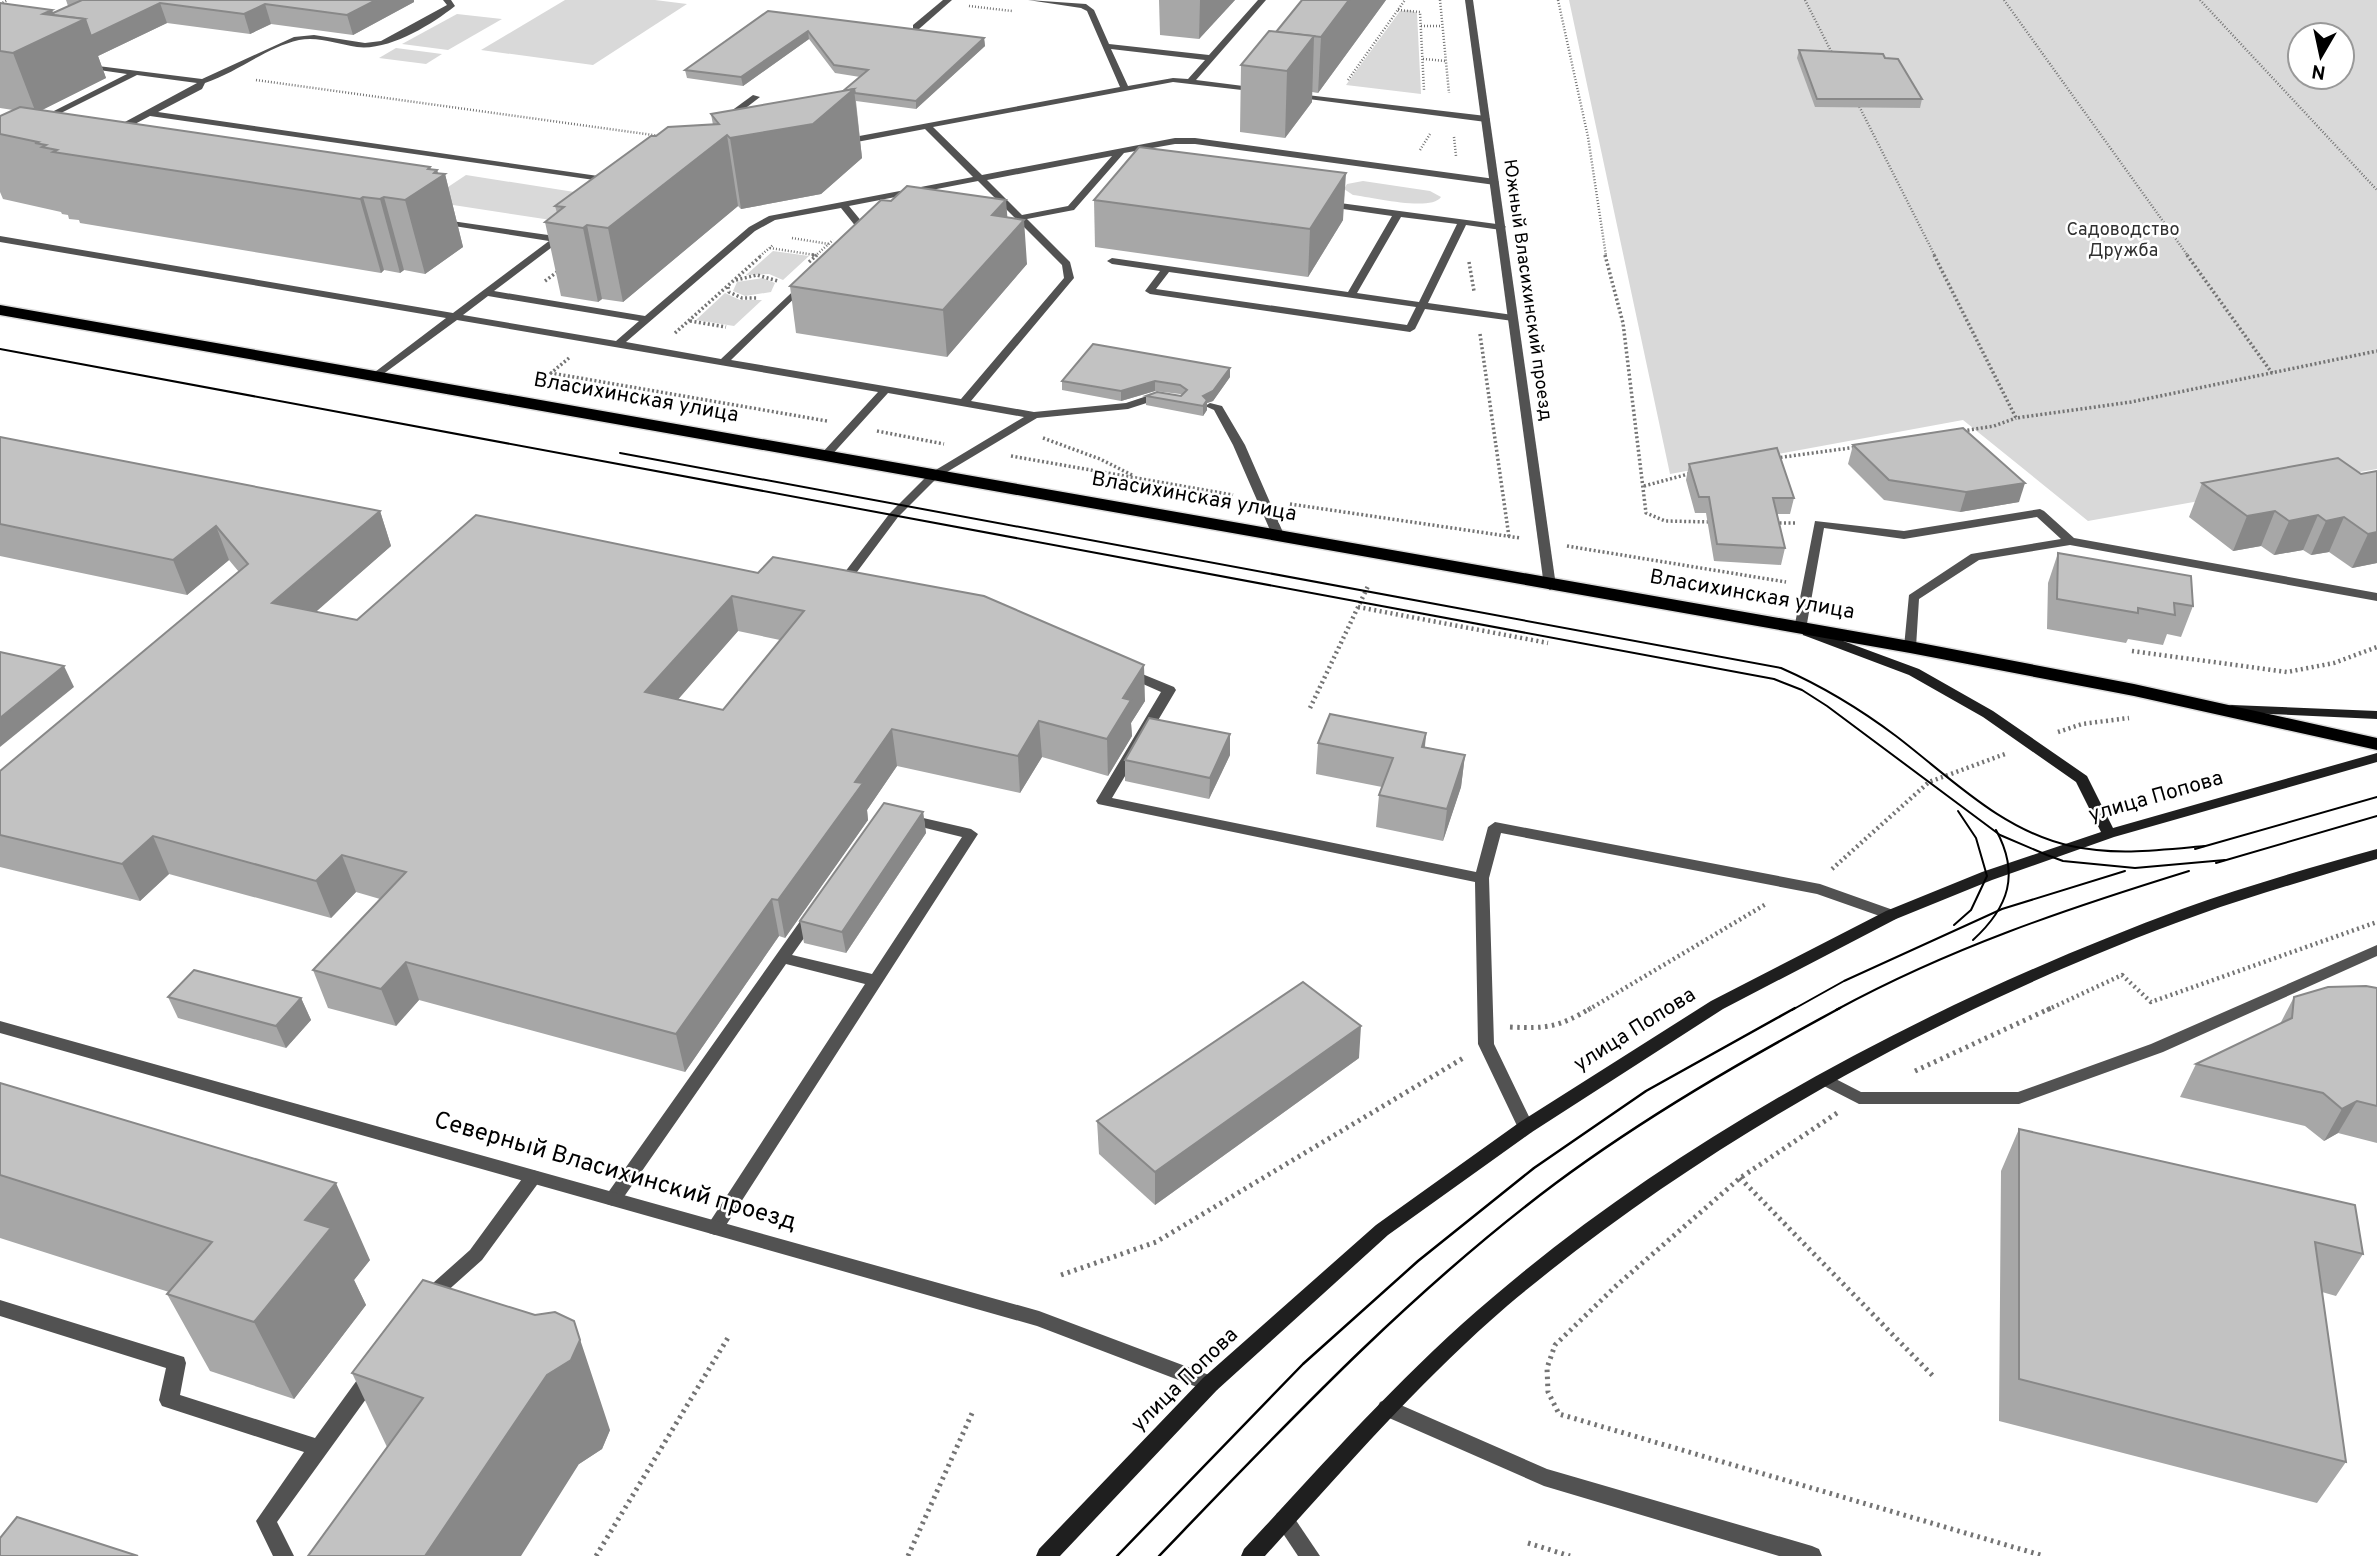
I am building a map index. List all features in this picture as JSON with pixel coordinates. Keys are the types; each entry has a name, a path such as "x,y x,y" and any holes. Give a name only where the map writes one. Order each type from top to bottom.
{"highway":[{"name":"Власихинская улица","path":"0,310 1550,586 1910,647 2219,708 2377,744"}],"main road":[{"path":"1800,629 1914,672 1988,714 2081,779 2109,834"},
{"path":"2219,708 2377,715"},
{"name":"улица Попова","path":"1045,1556 1210,1384 1382,1230 1526,1127 1717,1005 1891,915 1987,876 2109,834 2377,757"},
{"path":"1251,1556 1387,1408 1500,1302 1601,1221 1708,1148 1906,1035 2046,971 2166,921 2377,854"}],"street":[{"path":"82,65 202,81 231,71 300,38 370,46 383,43 451,6 447,0"},
{"path":"1032,0 1083,6 1090,10 1125,89"},
{"path":"1191,82 1262,0"},
{"name":"Южный Власихинский проезд","path":"1469,0 1550,586"},
{"path":"916,27 947,1"},
{"path":"1107,46 1211,58"},
{"path":"48,116 135,73"},
{"path":"826,145 1173,80 1237,83 1275,92"},
{"path":"102,138 199,87 202,81"},
{"path":"1289,94 1486,119"},
{"path":"716,127 756,97"},
{"path":"149,113 619,182"},
{"path":"927,126 1067,264 1069,278 964,403"},
{"path":"618,344 752,229 772,218 1175,141 1195,141 1494,182"},
{"path":"1019,218 1071,208 1121,151"},
{"path":"1317,202 1501,227"},
{"path":"843,204 862,228 844,246"},
{"path":"1351,295 1398,214"},
{"path":"428,219 557,239"},
{"path":"1166,269 1150,291 1410,328 1463,222"},
{"path":"375,377 578,223"},
{"path":"0,239 1034,415 1128,407 1156,396 1180,400"},
{"path":"1112,261 1513,318"},
{"path":"723,362 814,274"},
{"path":"486,293 650,317"},
{"path":"825,456 885,390"},
{"path":"1210,406 1218,408 1227,423 1279,537"},
{"path":"853,590 839,587 894,515 933,476 1034,415"},
{"path":"1800,629 1819,524 1904,535 2040,513 2070,541"},
{"path":"1910,647 1913,598 1975,557 2070,541 2377,597"},
{"path":"1121,670 1169,690 1103,801 1482,878"},
{"path":"715,1228 971,834 895,817"},
{"path":"1526,1127 1486,1044 1482,878 1494,827 1820,889 1891,915"},
{"path":"614,1199 820,903"},
{"path":"1826,1080 1859,1098 2019,1098 2157,1048 2377,950"},
{"path":"782,958 876,981"},
{"name":"Северный Власихинский проезд","path":"0,1027 1039,1319 1210,1384"},
{"path":"414,1317 430,1296 476,1255 533,1177"},
{"path":"0,1308 177,1363 169,1400 319,1447"},
{"path":"284,1556 266,1521 382,1361"},
{"path":"1387,1408 1544,1477 1812,1556"},
{"path":"1284,1520 1310,1556"}],"path":[{"path":"0,4 8,0"},
{"path":"1344,87 1405,0"},
{"path":"1558,0 1588,137 1603,246 1623,323 1646,513 1665,521 1717,522"},
{"path":"1805,0 1836,61"},
{"path":"2004,0 2272,373"},
{"path":"2200,0 2377,190"},
{"path":"947,1 1014,11"},
{"path":"1398,10 1420,12 1425,97"},
{"path":"1421,26 1442,26"},
{"path":"1423,59 1446,61"},
{"path":"231,71 248,78 666,137"},
{"path":"1855,98 2016,418"},
{"path":"1463,222 1509,537"},
{"path":"752,229 783,237 844,246"},
{"path":"674,334 783,237"},
{"path":"770,248 816,255"},
{"path":"523,299 567,265"},
{"path":"762,298 734,296 728,288 731,283 747,276 775,278 781,286"},
{"path":"650,317 754,332"},
{"path":"590,340 551,373 1262,500 1544,542 1808,586"},
{"path":"1960,432 1994,426 2016,418 2132,402 2377,351"},
{"path":"1014,427 1139,478"},
{"path":"1771,459 1865,445"},
{"path":"1644,486 1693,473"},
{"path":"1768,523 1819,524"},
{"path":"1310,708 1369,584"},
{"path":"1358,607 1548,643"},
{"path":"2132,651 2287,672 2334,663 2377,647"},
{"path":"2047,736 2082,724 2129,718"},
{"path":"2074,996 2122,975 2151,1002 2377,922"},
{"path":"1061,1275 1156,1242 1486,1044 1509,1027 1543,1029 1569,1021"},
{"path":"1934,1376 1741,1178 1608,1294 1555,1345 1547,1368 1548,1392 1559,1414 2044,1556"},
{"path":"596,1556 729,1336"},
{"path":"908,1556 973,1411"},
{"path":"1528,1543 1553,1554 1570,1556"}],"green space":[{"path":"565,0 655,0 687,4 593,65 481,50"},
{"name":"Садоводство Дружба","path":"1569,0 2377,0 2377,469 2088,521 1963,420 1670,474"},
{"path":"1400,11 1417,13 1421,94 1346,85"},
{"path":"457,14 502,19 448,50 402,44"},
{"path":"396,48 442,54 426,64 379,58"},
{"path":"466,175 587,194 551,220 427,201"},
{"path":"1363,181 1430,191 1441,197 1426,203 1400,202 1353,195 1344,189 1347,184"},
{"path":"773,251 809,256 783,280 769,274 746,275"},
{"path":"763,278 775,283 771,292 745,296 733,291 737,282"},
{"path":"725,293 740,300 762,300 734,326 696,320"}],"building":[{"path":"82,0 376,0 347,15 265,4 244,14 160,3 91,36 85,19 53,13"},
{"path":"1302,0 1349,0 1321,37 1276,32"},
{"path":"0,3 52,10 43,14 85,19 13,53 0,51"},
{"path":"768,11 984,38 916,101 855,93 854,89 843,91 868,70 834,65 808,31 741,77 685,70"},
{"path":"1269,31 1314,36 1287,71 1241,65"},
{"path":"1799,50 1883,54 1885,58 1898,59 1922,99 1817,99"},
{"path":"854,89 813,124 730,138 727,135 608,228 587,225 583,228 545,222 564,207 555,206 651,136 656,136 668,127 719,124 711,114"},
{"path":"20,107 430,167 428,169 437,170 434,173 445,174 405,200 384,197 360,199 53,152 57,150 35,143 38,142 0,134 0,116"},
{"path":"1139,147 1346,173 1310,229 1094,200"},
{"path":"907,186 1006,200 992,215 1024,220 943,310 790,286 881,200 891,201"},
{"path":"1093,344 1230,368 1213,391 1203,396 1207,400 1203,406 1146,396 1157,392 1181,396 1187,390 1180,385 1155,381 1121,391 1062,381"},
{"path":"1963,428 2025,483 1966,492 1889,480 1853,445"},
{"path":"0,437 380,511 272,603 357,620 476,515 758,573 773,557 984,596 1144,665 1123,698 1131,700 1107,739 1039,721 1018,756 892,729 855,782 863,783 778,900 772,899 676,1034 406,962 381,989 313,970 406,872 342,855 316,881 153,836 122,864 0,835 0,771 248,564 216,526 173,560 0,524","holes":["732,596 804,611 723,710 645,692"]},
{"path":"1777,448 1794,498 1773,498 1785,548 1717,544 1709,497 1699,497 1689,464"},
{"path":"2338,458 2361,474 2377,471 2377,532 2368,534 2344,517 2326,521 2318,515 2289,521 2275,511 2247,516 2202,483"},
{"path":"2058,553 2191,576 2193,606 2174,603 2175,615 2138,608 2138,613 2057,599"},
{"path":"0,652 64,666 0,718"},
{"path":"1330,714 1426,733 1422,747 1465,755 1447,809 1379,795 1393,758 1318,743"},
{"path":"1149,718 1230,734 1210,778 1125,760"},
{"path":"884,803 923,812 842,932 800,921"},
{"path":"194,970 301,998 276,1026 168,997"},
{"path":"1303,982 1361,1026 1155,1172 1097,1121"},
{"path":"2328,987 2377,988 2377,1106 2357,1101 2342,1109 2323,1093 2196,1064 2292,1018 2294,997"},
{"path":"0,1083 336,1183 305,1220 331,1228 254,1322 167,1294 212,1242 0,1175"},
{"path":"2019,1129 2355,1205 2363,1254 2315,1242 2346,1462 2019,1379"},
{"path":"423,1280 535,1315 555,1312 574,1321 580,1340 571,1360 547,1375 425,1556 308,1556 423,1398 352,1373"},
{"path":"17,1517 138,1556 0,1556 0,1538"}],"tram line":[{"path":"0,349 1774,679 1802,690 1827,706 1997,833"},
{"path":"620,453 1781,668 1855,707 1978,801 2000,816 2046,839 2104,851 2205,846"},
{"path":"2195,849 2377,797"},
{"path":"1954,925 1971,910 1987,876 1976,838 1958,811"},
{"path":"2216,863 2377,816"},
{"path":"1997,833 2008,861 2009,875 2007,889 1997,911"},
{"path":"1997,833 2063,861 2135,868 2225,860"},
{"path":"1997,911 2125,871"},
{"path":"1836,1010 1922,967 2009,931 2189,871"},
{"path":"1792,1010 1844,981 1997,911"},
{"path":"1973,940 1997,911"},
{"path":"1117,1556 1303,1364 1418,1261 1534,1168 1646,1091 1795,1008"},
{"path":"1159,1556 1350,1361 1399,1314 1502,1225 1556,1183 1659,1113 1840,1008"}]}
